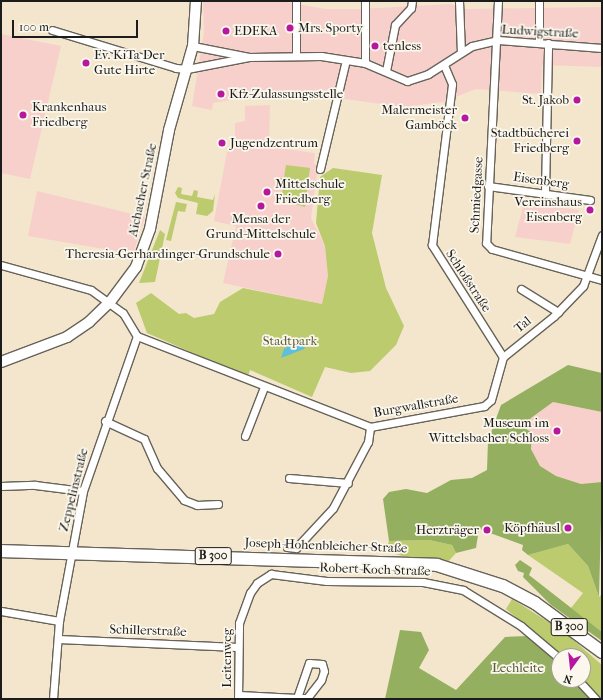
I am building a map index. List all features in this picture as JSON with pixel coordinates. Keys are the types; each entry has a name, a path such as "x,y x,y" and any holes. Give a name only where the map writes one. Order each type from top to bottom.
{"main road":[{"name":"Aichacher Straße","path":"1,362 67,337 110,302 136,266 150,229 169,130 193,46 196,1"},
{"name":"Joseph-Hohenbleicher-Straße","path":"1,551 71,551 443,566 502,586 528,600 602,652"}],"street":[{"path":"296,1 296,56"},
{"path":"365,1 365,63"},
{"path":"386,71 395,25 411,8 412,1"},
{"path":"459,1 461,52"},
{"name":"Schmiedgasse","path":"498,1 498,40 488,186 486,243 492,249 602,280"},
{"path":"539,1 539,42"},
{"path":"52,30 187,69"},
{"name":"Ludwigstraße","path":"187,69 249,57 296,56 365,63 407,81 444,65 461,52 498,40 602,48"},
{"path":"545,192 548,43"},
{"name":"Ludwigstraße","path":"193,46 249,57"},
{"path":"320,169 346,60"},
{"name":"Schloßstraße","path":"444,65 452,84 444,146 434,251 503,357"},
{"name":"Eisenberg","path":"488,186 545,192 590,200"},
{"name":"Tal","path":"503,357 558,312 583,286 602,235"},
{"path":"1,265 82,287 110,302 126,316 137,336"},
{"path":"521,289 558,312"},
{"name":"Burgwallstraße","path":"137,336 264,387 370,427 484,406 491,400 503,357"},
{"name":"Zeppelinstraße","path":"53,699 59,621 83,491 105,421 137,336"},
{"path":"245,436 264,387"},
{"path":"105,421 144,439 157,468 184,500 197,505 218,504"},
{"path":"287,547 296,548 320,524 348,483 368,442 370,427"},
{"path":"289,478 348,483"},
{"path":"1,486 35,485 83,491"},
{"name":"Robert-Koch-Straße","path":"264,576 281,574 328,581 423,582 463,590 521,626 551,651"},
{"name":"Leitenweg","path":"239,697 237,647 243,607 264,576"},
{"path":"1,611 59,621"},
{"name":"Schillerstraße","path":"58,640 237,647"},
{"path":"239,697 297,698 307,698 315,691 324,671 322,664 308,663 297,698"},
{"path":"586,688 596,699"}],"shaded area":[{"path":"203,1 279,1 326,9 361,9 450,4 467,9 602,7 602,67 542,65 541,94 476,89 443,102 403,107 345,99 236,99 213,103 212,110 192,106 204,33"},
{"name":"Krankenhaus Friedberg","path":"1,34 61,46 30,179 1,173"},
{"path":"270,105 269,147 315,153 314,164 318,165 311,218 325,246 328,276 322,304 223,283 236,226 214,221 227,152 235,146 235,123 245,121 245,106"},
{"path":"37,191 145,217 133,254 28,236"},
{"path":"524,203 579,210 570,244 515,237"},
{"path":"553,402 602,412 602,482 581,484 556,476 540,466 531,449 532,433 525,428 531,418"}],"green space":[{"path":"286,165 310,168 305,207 281,200 283,186 278,185 279,178 284,178"},
{"name":"Stadtpark","path":"333,168 382,175 372,233 386,288 404,326 396,345 370,371 351,373 325,367 312,397 250,370 248,376 147,333 136,303 151,293 179,314 186,313 194,318 214,314 220,302 243,288 322,304 328,276 325,246 316,223 320,177"},
{"path":"178,187 182,188 181,194 192,196 194,190 198,191 197,197 213,200 215,194 213,211 207,216 196,214 198,203 178,198 175,193"},
{"path":"176,202 187,204 185,212 178,211 171,241 166,240"},
{"path":"160,230 165,234 155,282 139,283"},
{"path":"568,365 602,373 602,412 553,402 531,418 525,428 532,433 531,449 540,466 556,476 581,484 602,482 599,597 588,566 568,544 528,555 522,550 523,545 479,529 476,548 456,553 452,545 429,540 389,541 383,499 389,492 406,489 427,493 451,480 472,478 487,470 488,441 501,405"},
{"path":"429,540 452,545 456,553 447,563 409,558 386,551 389,541"},
{"path":"568,544 588,566 599,597 602,594 602,632 571,608 583,593 528,555"},
{"path":"520,560 532,568 529,575 602,632 602,641 551,605 523,577 524,573 518,571 515,565"},
{"path":"512,599 563,631 582,648 553,648 506,609"},
{"name":"Lechleite","path":"400,630 421,632 429,650 419,668 456,690 505,637 528,636 551,657 551,688 581,688 590,699 385,699"},
{"path":"591,655 602,665 602,699 591,687"}],"water":[{"path":"302,337 307,342 304,349 281,358 284,349"}],"place":[{"name":"Mrs. Sporty","path":"290,28"},
{"name":"EDEKA","path":"226,31"},
{"name":"tenless","path":"375,46"},
{"name":"Ev. KiTa Der Gute Hirte","path":"86,63"},
{"name":"Kfz-Zulassungsstelle","path":"221,94"},
{"name":"St. Jakob","path":"577,100"},
{"name":"Krankenhaus Friedberg","path":"23,115"},
{"name":"Malermeister Gamböck","path":"465,118"},
{"name":"Stadtbücherei Friedberg","path":"577,141"},
{"name":"Jugendzentrum","path":"222,143"},
{"name":"Mittelschule Friedberg","path":"267,192"},
{"name":"Mensa der Grund-Mittelschule","path":"261,206"},
{"name":"Vereinshaus Eisenberg","path":"590,210"},
{"name":"Theresia-Gerhardinger-Grundschule","path":"278,254"},
{"name":"Museum im Wittelsbacher Schloss","path":"557,431"},
{"name":"Köpfhäusl","path":"568,528"},
{"name":"Herzträger","path":"487,530"}]}
